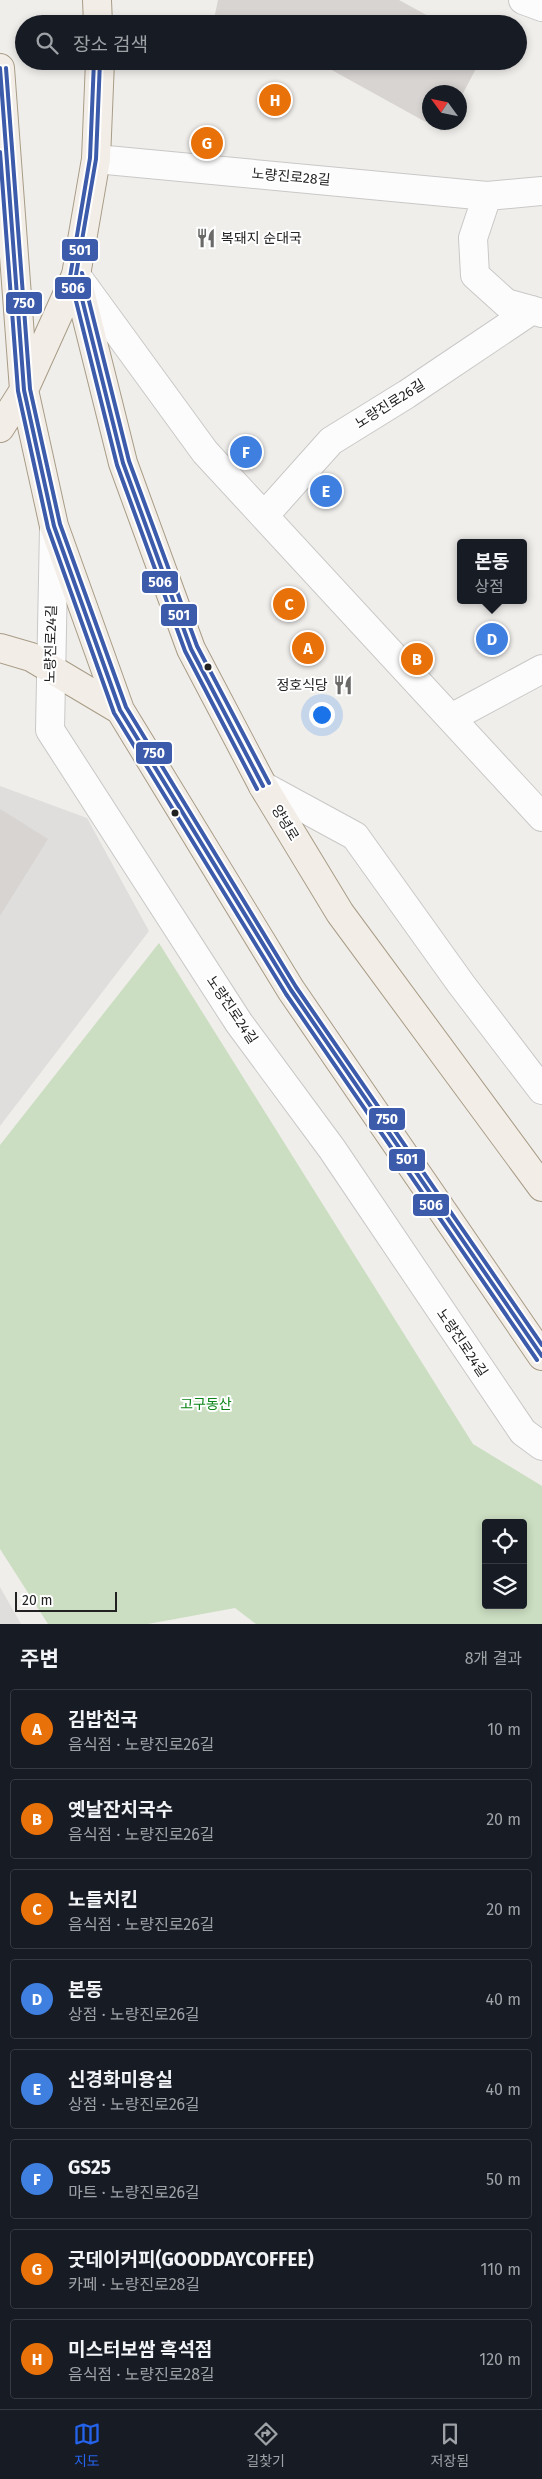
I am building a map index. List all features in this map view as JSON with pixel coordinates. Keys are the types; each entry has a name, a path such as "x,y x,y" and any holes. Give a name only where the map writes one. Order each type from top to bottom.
{"main road":[{"path":"97,0 98,15"},
{"path":"0,68 24,390 54,526 120,710 291,990 542,1356"},
{"name":"양녕로","path":"100,70 96,159 76,275 123,463 191,649 263,786 340,913 542,1187"},
{"path":"0,428 24,390 76,275"},
{"path":"0,648 31,657 120,710"}],"street":[{"path":"523,0 542,7"},
{"name":"노량진로28길","path":"96,159 487,196 542,191"},
{"path":"487,196 473,238 474,275 506,303 537,311"},
{"path":"76,275 205,452 451,718 539,807"},
{"name":"노량진로26길","path":"264,516 331,441 537,311"},
{"name":"노량진로24길","path":"54,526 50,730 239,1023 332,1149 523,1432 542,1446"},
{"path":"451,718 542,669"},
{"path":"263,786 355,836 461,984 542,1090"}],"shaded area":[{"path":"0,786 87,818 149,931 0,1126"},
{"path":"0,1587 21,1624 0,1624"}],"green space":[{"name":"고구동산","path":"159,943 473,1444 542,1486 542,1624 256,1624 235,1608 148,1624 48,1624 0,1549 0,1145"}],"building":[{"path":"218,0 399,0 426,15 215,15"},
{"path":"332,70 475,70 467,86 422,85 422,120"},
{"path":"0,809 48,839 0,916"}],"transit line":[{"name":"501","path":"0,68 24,390 54,526 120,710 291,990 542,1356"},
{"name":"750","path":"6,68 30,389 60,524 126,707 296,987 542,1345"},
{"name":"506","path":"94,70 90,158 70,277 117,465 185,651 257,789"},
{"name":"501","path":"100,70 96,159 76,275 123,463 191,649 263,786"},
{"name":"506","path":"0,152 18,391 48,528 114,713 286,994 537,1360"},
{"name":"750","path":"82,273 129,461 197,646 269,783"}],"place":[{"name":"미스터보쌈 흑석점","path":"275,100"},
{"name":"굿데이커피(GOODDAYCOFFEE)","path":"207,143"},
{"name":"복돼지 순대국","path":"206,238"},
{"name":"GS25","path":"246,452"},
{"name":"신경화미용실","path":"326,491"},
{"name":"노들치킨","path":"289,604"},
{"name":"본동","path":"492,639"},
{"name":"김밥천국","path":"308,648"},
{"name":"옛날잔치국수","path":"417,659"},
{"name":"정호식당","path":"343,685"}]}
